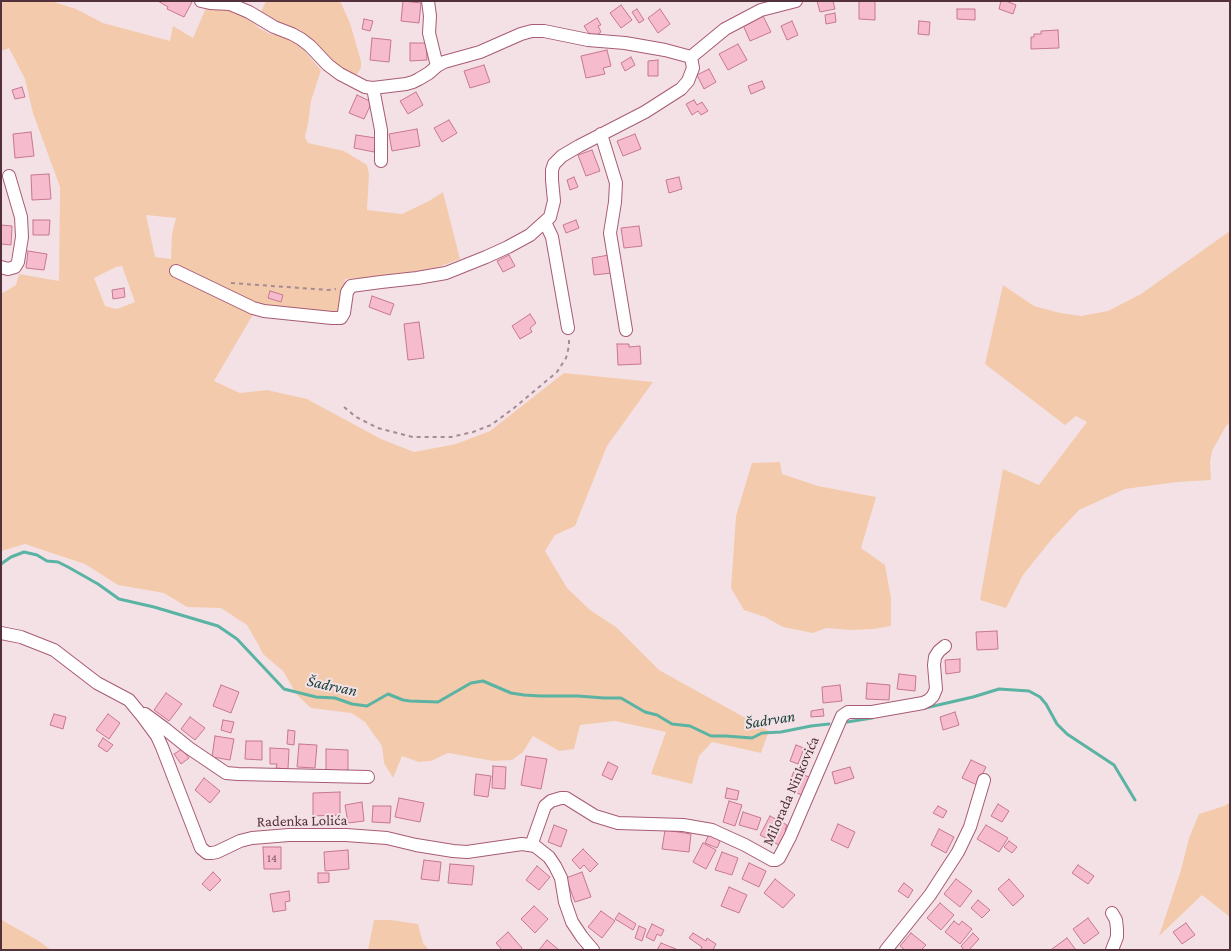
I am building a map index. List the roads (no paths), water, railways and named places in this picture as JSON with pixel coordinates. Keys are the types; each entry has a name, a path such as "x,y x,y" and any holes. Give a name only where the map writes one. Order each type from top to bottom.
{"street":[{"path":"202,1 230,4 249,12 274,27 301,39 340,74 365,87 373,88 413,82 444,62 480,52 532,31 544,31 588,40 633,44 691,57"},
{"path":"428,1 430,16 429,33 437,66"},
{"path":"691,57 725,29 761,10 796,1"},
{"path":"176,271 253,308 264,311 341,318 344,313 348,290 351,286 446,273 486,257 530,235 550,217 554,201 552,170 554,164 562,156 645,112 681,88 688,81 693,68 691,57"},
{"path":"373,88 381,130 381,162"},
{"path":"601,134 616,183 616,202 610,233 626,330"},
{"path":"1,267 8,269 15,267 18,262 22,237 21,217 9,176"},
{"path":"545,222 552,237 568,328"},
{"name":"Radenka Lolića","path":"1,633 21,636 54,650 98,683 129,700 157,736 202,848 207,853 217,852 240,841 252,838 289,835 346,835 387,838 416,845 467,852 522,844 529,845"},
{"name":"Milorada Ninkovića","path":"529,845 532,843 545,806 551,801 566,798 595,816 618,823 682,825 712,830 772,860 776,860 779,858 790,837 842,716 848,712 872,712 923,703 929,700 936,689 935,657 945,646"},
{"path":"135,708 164,728 188,748 226,773 368,777"},
{"path":"886,950 930,896 958,852 970,827 984,780"},
{"path":"529,845 543,851 556,866 561,878 565,902 572,922 593,950"},
{"path":"1112,912 1116,920 1117,937 1112,950"}],"waterway":[{"name":"Šadrvan","path":"1,564 11,557 24,552 37,555 47,561 58,562 98,584 119,599 218,626 237,639 284,689 316,697 335,698 352,704 367,706 388,694 403,700 438,702 471,683 483,681 511,693 524,695 621,698 645,712 657,715 672,724 690,726 711,736 752,738 762,733 781,732 829,724"},
{"path":"925,708 999,689 1029,691 1040,697 1057,724 1067,734 1114,765 1135,800"},
{"path":"847,722 872,718"}]}
